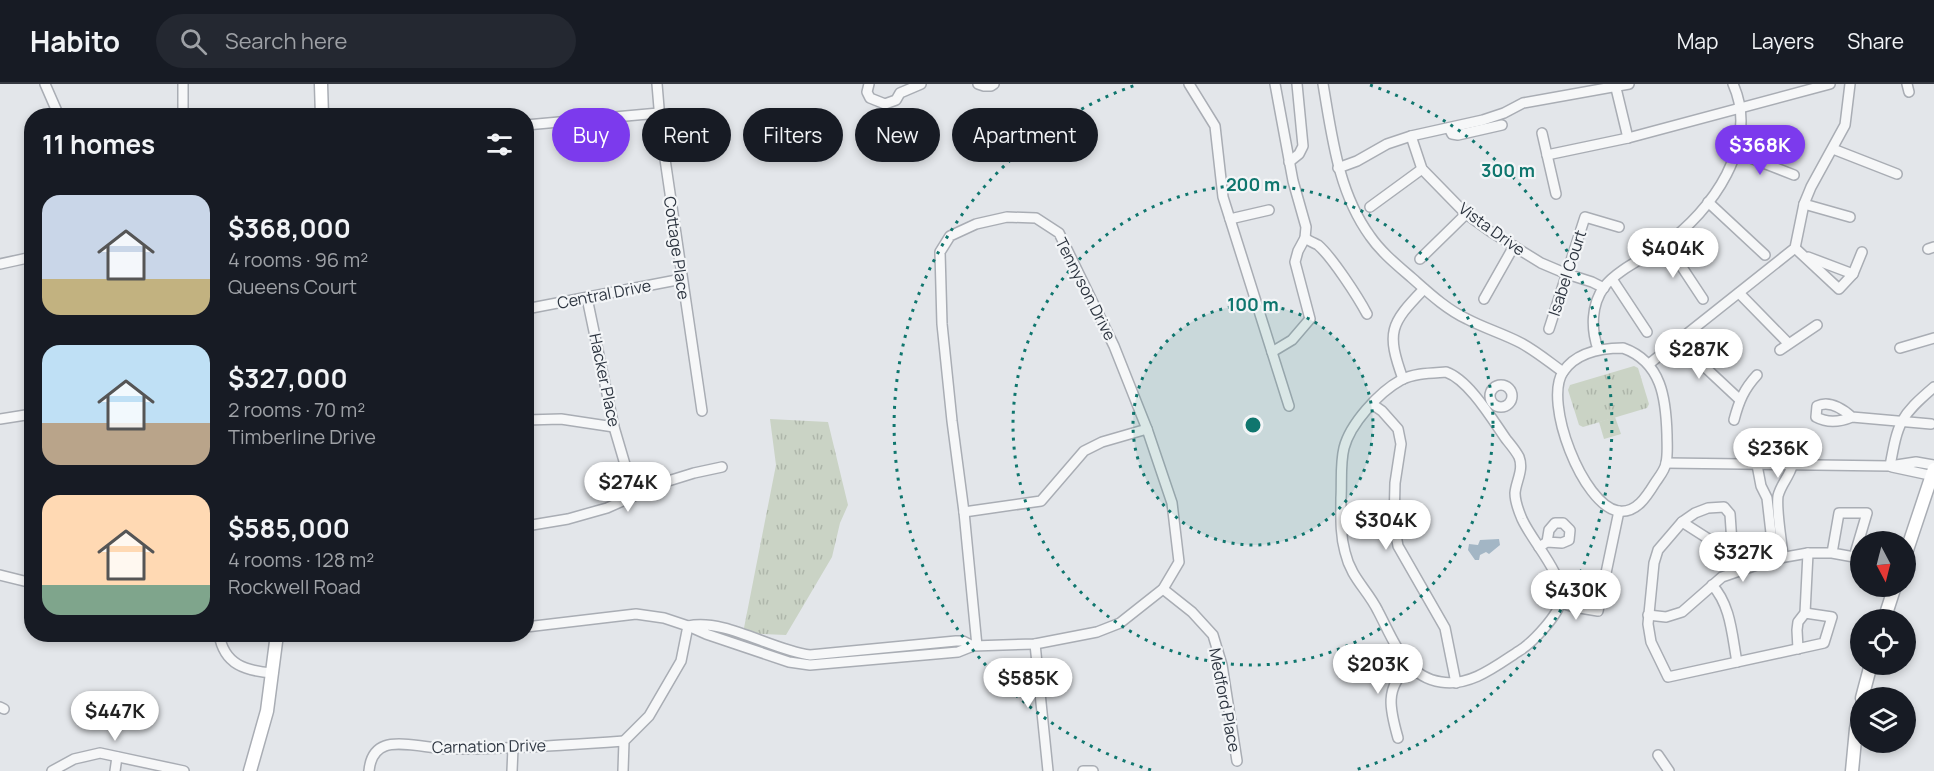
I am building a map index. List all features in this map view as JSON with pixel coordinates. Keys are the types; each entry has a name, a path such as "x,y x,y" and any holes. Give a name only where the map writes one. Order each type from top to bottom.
{"street":[{"path":"45,84 56,108"},
{"path":"183,84 183,108"},
{"path":"321,84 322,108"},
{"name":"Cottage Place","path":"657,84 659,108"},
{"path":"869,84 867,92 870,99 877,103 889,104 896,100 898,89 921,84"},
{"path":"978,84 984,86 994,84"},
{"path":"1189,84 1215,126 1223,197 1289,406"},
{"path":"1272,352 1292,340 1310,319 1295,262 1305,238 1306,227 1289,162 1275,84"},
{"path":"1289,162 1299,154 1304,146 1298,84"},
{"path":"1323,84 1338,168 1347,195 1371,238 1391,260 1445,306 1466,319 1520,342 1563,372"},
{"path":"1338,168 1357,161 1387,144 1483,120 1536,99 1629,84"},
{"path":"1598,349 1593,323 1596,304 1604,288 1612,279 1666,243 1690,223 1725,177 1735,152 1741,123 1740,108 1733,84"},
{"path":"1547,155 1628,138 1830,84"},
{"path":"1649,364 1739,293 1799,252 1804,204 1845,125 1850,84"},
{"path":"1615,85 1628,138"},
{"path":"534,124 642,115"},
{"path":"1449,128 1452,134 1458,135 1502,125"},
{"path":"1542,133 1556,194"},
{"name":"Vista Drive","path":"1412,136 1422,169 1466,214 1541,263 1604,288"},
{"path":"1833,149 1897,174"},
{"path":"1735,152 1794,175"},
{"name":"Cottage Place","path":"666,162 702,411"},
{"path":"1370,207 1422,169"},
{"path":"1708,202 1764,255"},
{"path":"1804,204 1850,217"},
{"path":"1230,219 1269,210"},
{"path":"1420,259 1466,214"},
{"name":"Tennyson Drive","path":"534,626 636,614 664,618 688,626 710,624 791,651 810,655 956,640 975,646 1035,644 1097,632 1120,623 1163,589 1179,562 1172,503 1147,429 1114,346 1059,233 1036,218 1008,217 976,224 950,236 940,252 942,324 951,422 964,512 975,646"},
{"name":"Isabel Court","path":"1549,329 1585,217 1619,227"},
{"path":"1305,238 1326,254 1359,299 1367,315"},
{"path":"1666,243 1703,300"},
{"path":"1484,300 1514,246"},
{"path":"1799,252 1839,289 1853,274 1862,252"},
{"path":"1799,252 1853,274"},
{"path":"0,264 24,259"},
{"name":"Central Drive","path":"534,308 682,279"},
{"path":"1612,279 1647,332"},
{"path":"1403,379 1392,341 1394,325 1404,310 1424,289"},
{"path":"1739,293 1788,343"},
{"name":"Hacker Place","path":"587,298 614,427 634,495"},
{"path":"1780,350 1817,325"},
{"path":"1900,348 1934,338"},
{"path":"1677,342 1740,399"},
{"path":"1623,348 1636,353 1649,364 1657,377 1667,417 1666,463 1646,498 1634,509 1619,511 1605,506 1582,477 1569,449 1561,420 1557,396 1558,383 1563,372 1576,358 1598,349 1623,348"},
{"path":"1446,372 1464,384 1489,407 1519,458 1521,471 1515,494 1522,518 1543,545 1561,589 1561,603 1558,611 1523,648 1474,679 1456,683 1442,683 1426,679 1409,667 1376,606 1355,579 1345,553 1341,526 1342,459 1345,445 1352,430 1372,404 1383,392 1403,379 1428,373 1446,372"},
{"path":"1734,420 1740,399 1747,386 1757,375"},
{"path":"1890,466 1896,434 1902,420 1909,409 1934,387"},
{"path":"1372,404 1382,411 1398,429 1401,444 1395,483 1394,524 1398,546 1445,628 1456,683"},
{"path":"0,419 24,415"},
{"path":"1852,417 1931,424"},
{"path":"534,420 561,419 614,427"},
{"path":"964,512 1041,501 1084,451 1102,442 1147,429"},
{"path":"1666,463 1890,466 1934,471 1914,531"},
{"path":"1757,465 1761,486 1767,498 1779,558"},
{"path":"1779,558 1778,498 1792,466"},
{"path":"534,524 607,508 681,476 722,467"},
{"path":"1734,572 1730,513 1724,507 1708,508 1695,513 1682,522 1658,550 1654,563 1648,615 1652,642 1668,677 1824,643 1832,616 1805,613"},
{"path":"1561,603 1598,611 1619,511"},
{"path":"1648,615 1666,617 1682,612 1722,577 1779,558 1808,553 1854,556 1867,513 1839,513 1832,553"},
{"path":"1682,522 1732,554"},
{"path":"1798,649 1798,622 1805,613 1808,553"},
{"path":"0,574 24,581"},
{"path":"1712,585 1725,604 1737,662"},
{"name":"Medford Place","path":"1163,589 1192,612 1213,635 1222,665 1237,761"},
{"path":"623,771 624,741 649,716 681,661 688,626"},
{"path":"220,642 227,656 237,664 253,671 273,673"},
{"path":"250,771 267,711 276,642"},
{"path":"1035,644 1048,771"},
{"path":"1398,738 1391,706 1392,690 1399,675 1409,667"},
{"name":"Carnation Drive","path":"369,771 370,762 375,753 385,746 399,744 451,750 624,741"},
{"path":"512,771 513,748"},
{"path":"52,771 74,759 100,753 184,771"},
{"path":"1852,771 1854,753"},
{"path":"1658,755 1669,771"},
{"path":"115,771 117,757"},
{"path":"1083,771 1093,771"}],"green space":[{"path":"1634,366 1638,368 1649,404 1647,408 1583,427 1579,425 1568,390 1570,385"},
{"path":"1615,417 1621,434 1604,439 1599,422"},
{"path":"770,419 828,422 848,505 840,523 832,557 786,635 743,633 776,465"}],"water":[{"path":"1499,539 1500,545 1489,554 1486,552 1480,555 1479,560 1475,560 1468,550 1469,544 1478,545 1480,540"}]}
